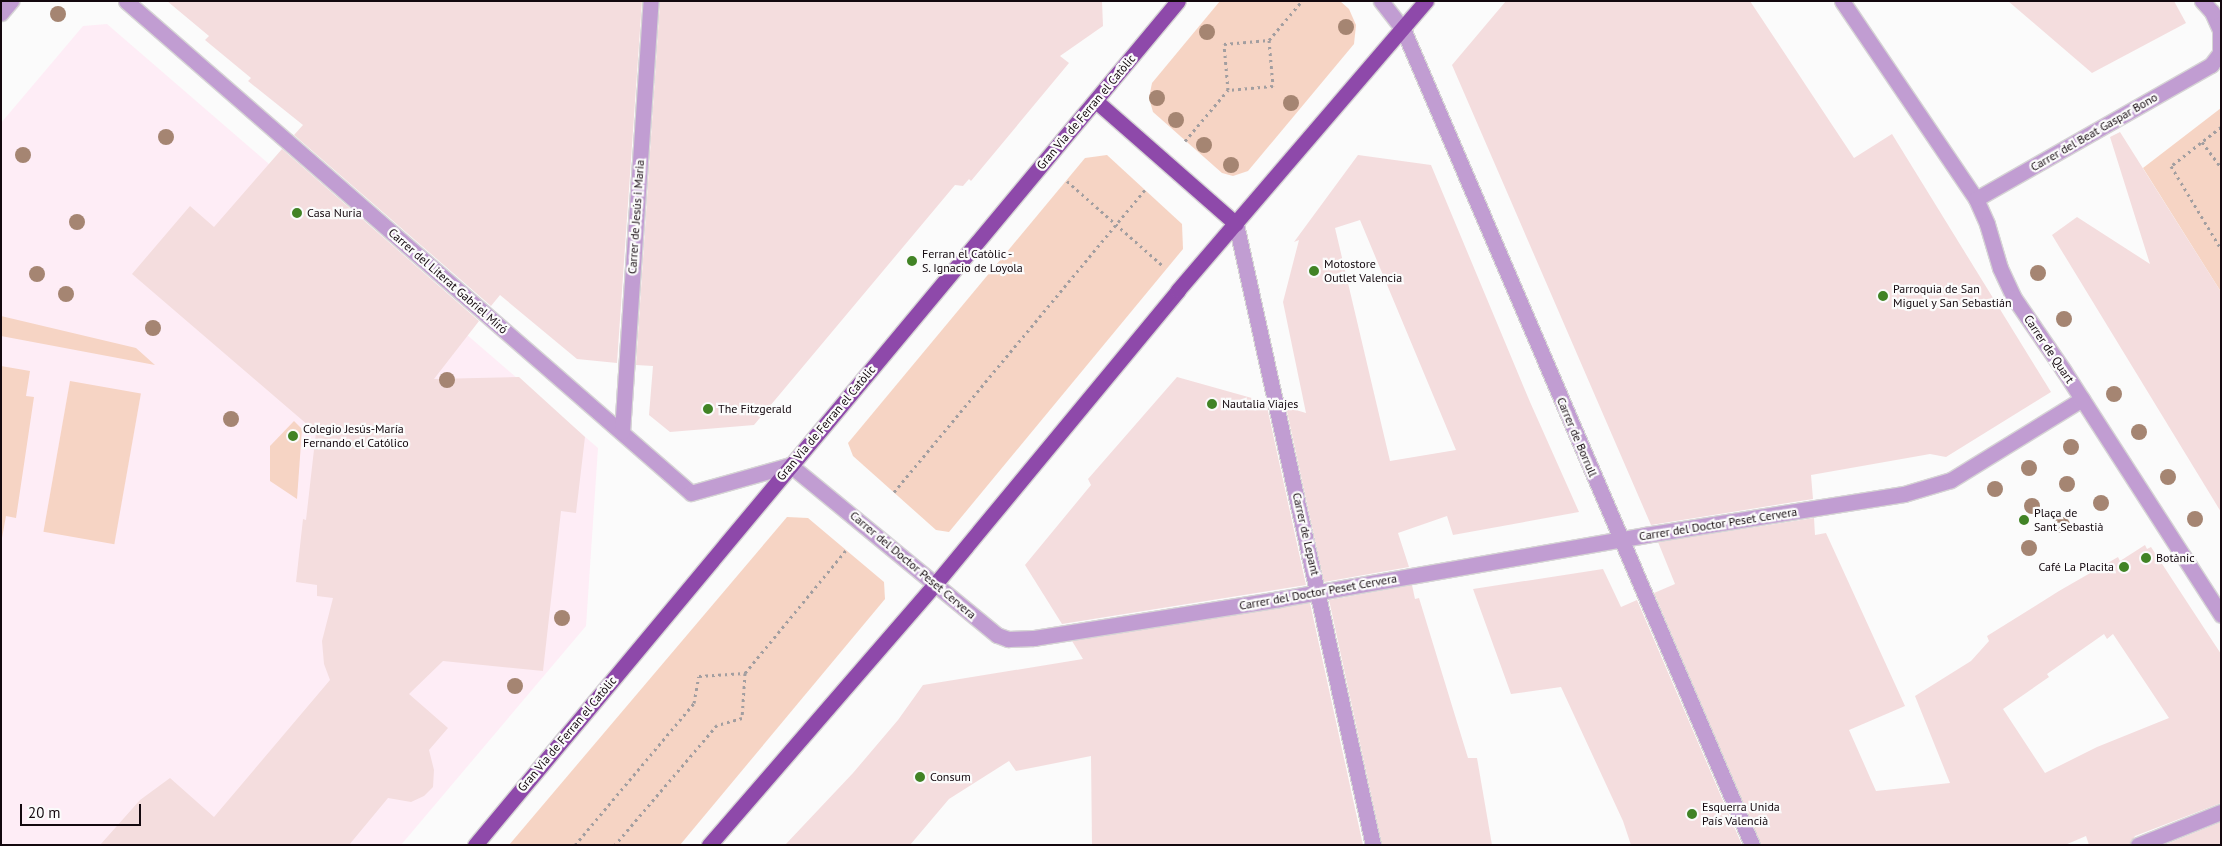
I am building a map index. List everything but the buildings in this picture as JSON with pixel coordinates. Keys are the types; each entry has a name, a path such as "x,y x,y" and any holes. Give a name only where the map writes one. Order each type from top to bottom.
{"main road":[{"name":"Gran Via de Ferran el Catòlic","path":"475,845 1178,1"},
{"path":"709,845 936,583 1236,224 1426,1"},
{"path":"1096,101 1236,224"}],"street":[{"path":"1,13 11,1"},
{"name":"Carrer del Literat Gabriel Miró","path":"126,1 691,493 790,465"},
{"name":"Carrer de Jesús i Maria","path":"622,432 651,1"},
{"path":"1381,1 1402,30"},
{"name":"Carrer de Quart","path":"1842,1 1976,199 1987,224 2000,268 2014,298 2082,399 2221,615"},
{"name":"Carrer del Beat Gaspar Bono","path":"1976,199 2216,62 2220,53 2220,30 2212,12 2202,1"},
{"name":"Carrer de Borrull","path":"1402,30 1752,845"},
{"name":"Carrer de Lepant","path":"1236,224 1374,845"},
{"name":"Carrer del Doctor Peset Cervera","path":"790,465 997,634 1008,639 1034,638 1319,593 1621,540 1904,494 1951,480 2082,399"},
{"path":"2138,845 2221,812"}],"path":[{"path":"1228,90 1224,44 1269,40 1302,1"},
{"path":"1185,141 1228,90 1273,86 1269,40"},
{"path":"2221,127 2171,166 2221,248"},
{"path":"2202,142 2221,167"},
{"path":"1067,181 1166,269"},
{"path":"894,492 1145,190"},
{"path":"615,845 717,725 742,718 745,673 846,550"},
{"path":"575,845 694,703 699,676 745,673"}],"shaded area":[{"path":"1220,1 1340,1 1349,9 1356,25 1354,44 1248,171 1233,176 1222,173 1153,112 1149,98 1152,83"},
{"name":"Colegio Jesús-María Fernando el Católico","path":"107,24 598,448 586,626 401,845 1,845 1,123 83,26"},
{"path":"2221,108 2221,292 2143,168"},
{"path":"1107,155 1182,224 1183,249 949,532 936,530 853,456 848,443 1085,158"},
{"path":"1,316 136,348 155,365 1,336"},
{"path":"1,366 30,371 26,396 34,397 16,518 6,516 2,538"},
{"path":"70,381 141,394 114,544 43,532"},
{"path":"294,421 302,429 297,499 270,481 270,446"},
{"path":"787,517 808,518 884,582 885,599 680,845 509,845"}],"place":[{"name":"Casa Nuria","path":"297,213"},
{"name":"Ferran el Catòlic - S. Ignacio de Loyola","path":"912,261"},
{"name":"Motostore Outlet Valencia","path":"1314,271"},
{"name":"Parroquia de San Miguel y San Sebastián","path":"1883,296"},
{"name":"Nautalia Viajes","path":"1212,404"},
{"name":"The Fitzgerald","path":"708,409"},
{"name":"Colegio Jesús-María Fernando el Católico","path":"293,436"},
{"name":"Plaça de Sant Sebastià","path":"2024,520"},
{"name":"Botànic","path":"2146,558"},
{"name":"Café La Placita","path":"2124,567"},
{"name":"Consum","path":"920,777"},
{"name":"Esquerra Unida País Valencià","path":"1692,814"}]}
